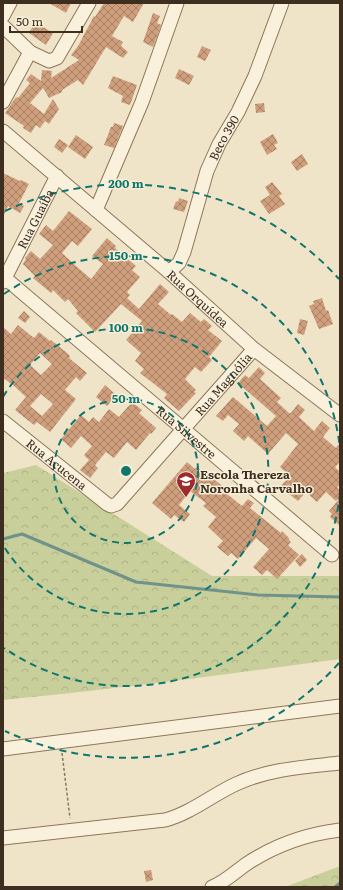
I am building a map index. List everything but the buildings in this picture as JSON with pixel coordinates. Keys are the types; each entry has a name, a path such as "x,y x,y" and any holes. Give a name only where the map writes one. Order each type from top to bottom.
{"street":[{"path":"3,16 10,3"},
{"path":"3,26 30,52 49,60 57,58 89,3"},
{"path":"96,210 142,102 177,3"},
{"name":"Beco 390","path":"169,272 179,263 184,252 207,171 219,144 238,112 255,76 282,3"},
{"path":"3,102 30,52"},
{"name":"Rua Orquídea","path":"3,132 169,272 254,348 340,415"},
{"name":"Rua Guaíba","path":"4,280 57,176"},
{"name":"Rua Silvestre","path":"4,280 332,555"},
{"name":"Rua Magnólia","path":"111,506 117,504 254,348"},
{"name":"Rua Açucena","path":"3,421 111,506"},
{"path":"3,749 60,743 340,706"},
{"path":"3,838 165,820 193,808 219,793 251,778 283,770 340,763"},
{"path":"212,887 222,883 246,865 276,847 320,832 340,830"}],"path":[{"path":"60,743 72,830"}],"green space":[{"path":"36,465 212,576 340,576 340,659 214,676 3,700 3,473"},
{"path":"340,866 340,887 285,887"}],"waterway":[{"path":"3,539 22,534 136,582 258,595 340,597"},
{"path":"335,887 340,883"}],"place":[{"name":"Escola Thereza Noronha Carvalho","path":"186,498"}]}
